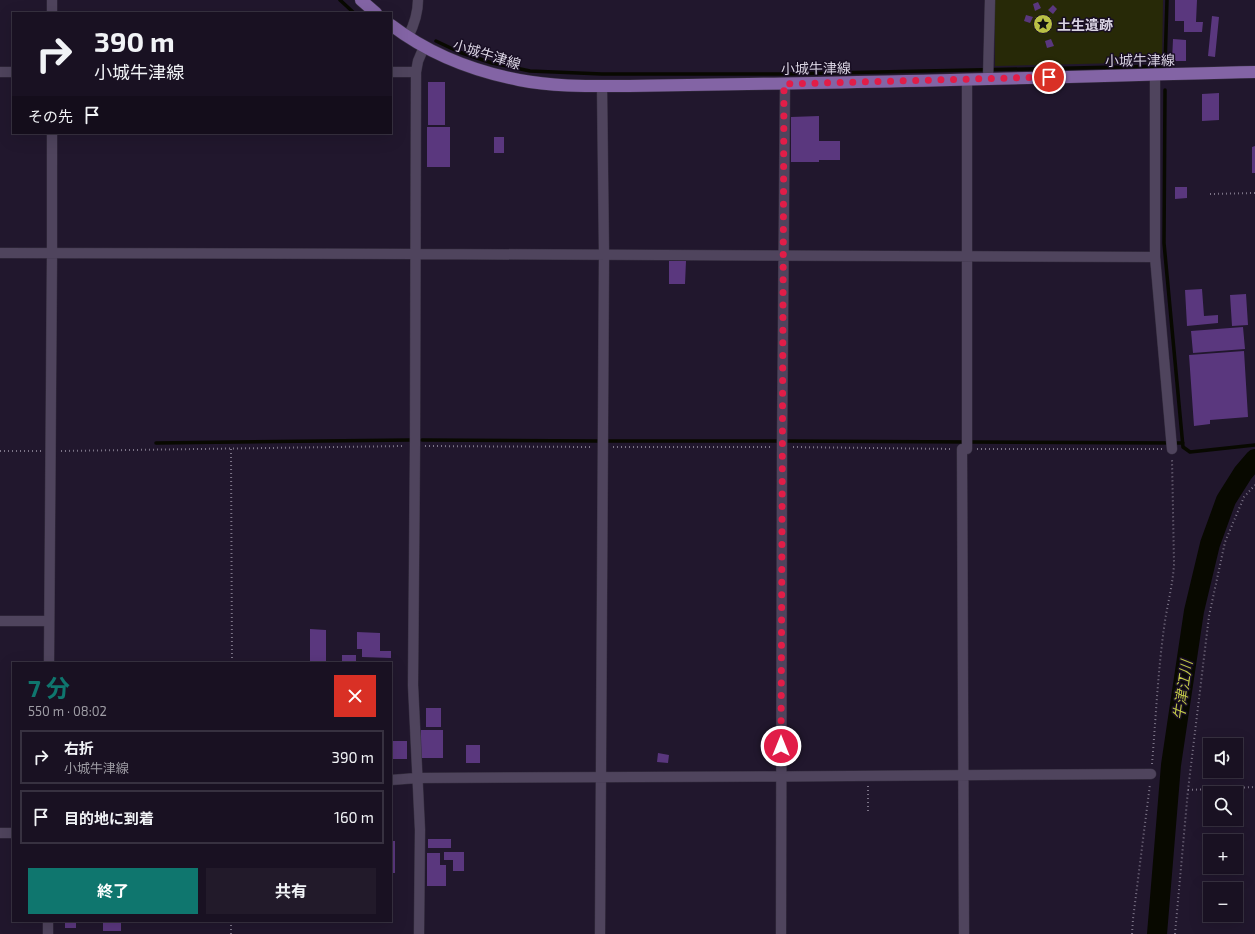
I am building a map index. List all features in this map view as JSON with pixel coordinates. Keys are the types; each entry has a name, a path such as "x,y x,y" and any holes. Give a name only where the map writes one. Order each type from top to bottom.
{"main road":[{"path":"361,0 375,12"},
{"name":"小城牛津線","path":"392,26 424,47 467,66 499,76 522,81 555,84 602,86 784,84 1255,72"}],"street":[{"path":"52,0 52,12"},
{"path":"408,37 413,28 416,17 418,0"},
{"path":"988,79 990,0"},
{"path":"419,934 420,830 413,685 416,72 418,61 424,47"},
{"path":"0,72 12,72"},
{"path":"392,72 416,72"},
{"path":"1155,75 1155,257 1172,449"},
{"path":"964,934 964,449 967,437 967,79"},
{"path":"781,934 784,84"},
{"path":"600,934 604,255 602,86"},
{"path":"49,662 52,134"},
{"path":"0,253 1155,257"},
{"path":"0,621 49,621"},
{"path":"392,780 417,778 600,776 781,777 1151,774"},
{"path":"0,833 12,833"},
{"path":"48,922 48,934"}],"path":[{"path":"1210,194 1255,193"},
{"path":"0,451 415,446 1172,449 1174,564 1165,620 1151,774 1132,934"},
{"path":"231,448 232,662"},
{"path":"1175,934 1188,790 1210,616 1224,542 1244,498 1255,485"},
{"path":"868,776 868,812"},
{"path":"1188,790 1255,786"},
{"path":"231,922 231,934"}],"green space":[{"path":"995,0 1163,0 1162,62 995,66"}],"building":[{"path":"1175,0 1197,0 1196,22 1203,22 1202,32 1184,32 1184,21 1175,21"},
{"path":"1038,2 1041,8 1035,11 1033,4"},
{"path":"1053,5 1057,9 1053,14 1048,10"},
{"path":"1026,15 1033,17 1030,23 1024,21"},
{"path":"1212,16 1219,17 1215,57 1208,56"},
{"path":"1051,39 1054,46 1047,48 1045,41"},
{"path":"1173,39 1186,40 1186,61 1172,61"},
{"path":"428,82 445,82 445,125 428,125"},
{"path":"1219,93 1219,120 1202,121 1202,94"},
{"path":"819,116 819,141 840,141 840,160 791,162 791,117"},
{"path":"427,127 450,127 450,167 427,167"},
{"path":"494,137 504,137 504,153 494,153"},
{"path":"1255,146 1255,173 1252,173 1252,147"},
{"path":"1175,187 1187,187 1187,198 1175,199"},
{"path":"669,261 686,261 685,284 669,284"},
{"path":"1202,289 1204,316 1218,315 1218,323 1187,326 1185,290"},
{"path":"1246,294 1248,325 1232,326 1230,295"},
{"path":"1243,327 1245,349 1193,353 1191,331"},
{"path":"1244,351 1248,417 1210,420 1210,424 1194,426 1189,355"},
{"path":"310,629 326,630 326,662 310,662"},
{"path":"357,632 380,633 380,651 391,651 391,658 362,657 362,649 357,649"},
{"path":"342,655 356,655 356,662 342,662"},
{"path":"426,708 441,708 441,727 426,727"},
{"path":"421,730 443,730 443,758 421,758"},
{"path":"392,741 407,741 407,759 392,759"},
{"path":"466,745 480,745 480,763 466,763"},
{"path":"658,753 669,755 668,763 657,762"},
{"path":"428,839 451,839 451,848 428,848"},
{"path":"392,841 395,841 395,873 392,873"},
{"path":"444,852 464,852 464,871 453,871 453,860 444,860"},
{"path":"427,853 440,853 440,865 446,865 446,886 427,886"},
{"path":"65,922 76,922 76,928 65,928"},
{"path":"103,922 121,922 121,931 103,931"}],"waterway":[{"path":"340,0 353,12"},
{"path":"436,41 459,52 492,63 530,71 602,74 785,74 1165,66 1167,0"},
{"path":"1165,90 1164,243 1183,447 1190,452 1255,445"},
{"path":"156,443 410,440"},
{"path":"422,440 598,441"},
{"path":"607,441 779,441"},
{"path":"786,441 1183,443"},
{"name":"牛津江川","path":"1157,934 1171,765 1194,611 1210,544 1226,500 1243,473 1255,459"}],"place":[{"name":"土生遺跡","path":"1043,24"}],"route":[{"path":"781,746 784,84 1049,77"}]}
